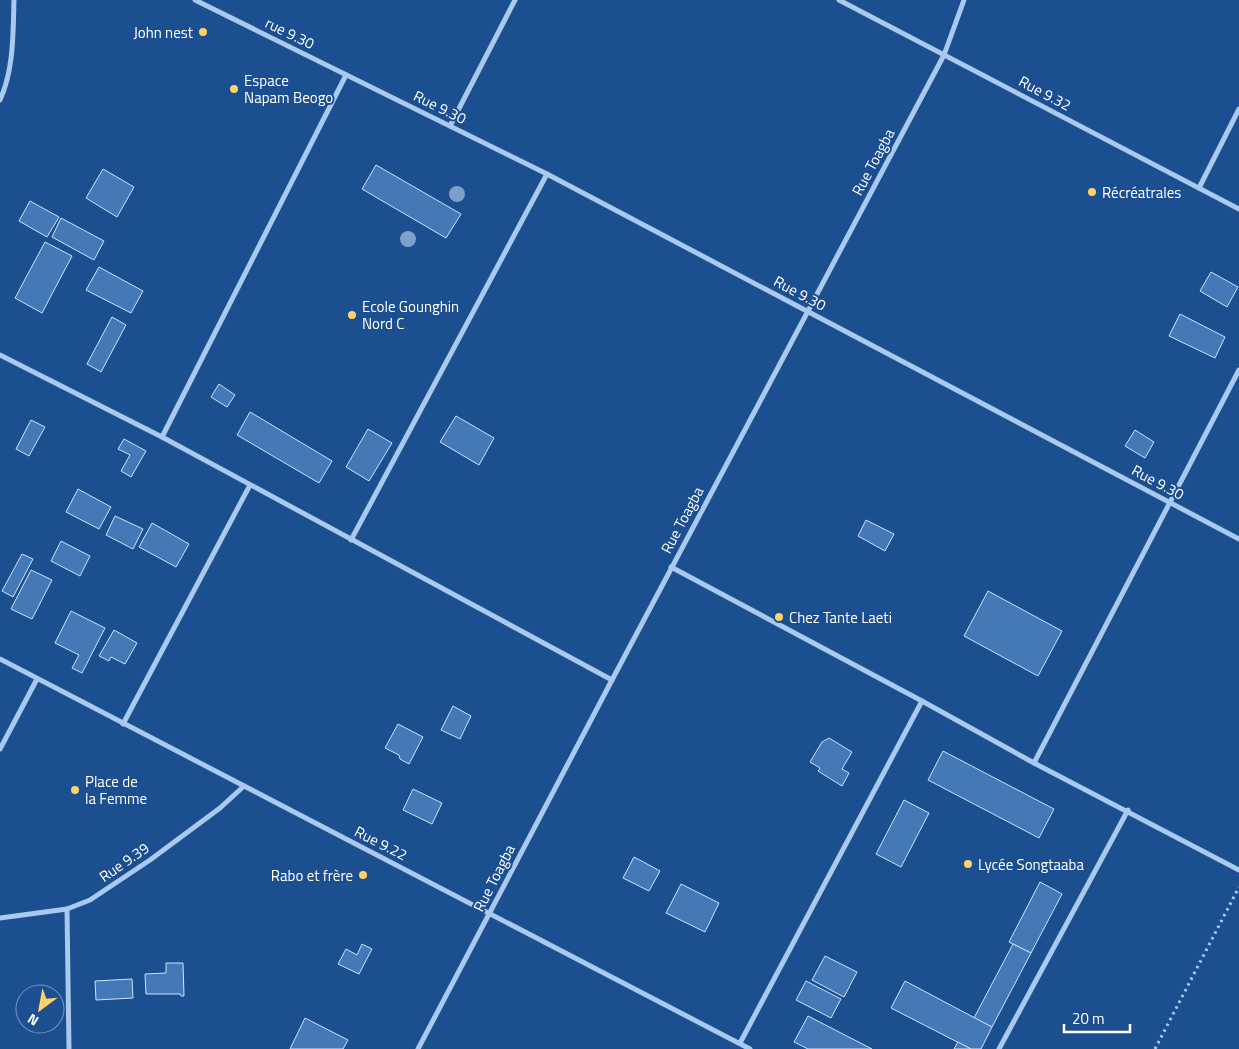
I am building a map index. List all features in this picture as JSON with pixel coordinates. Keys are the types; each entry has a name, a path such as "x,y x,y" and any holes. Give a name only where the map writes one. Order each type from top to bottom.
{"street":[{"path":"0,100 6,87 13,41 14,0"},
{"name":"rue 9.30","path":"195,0 346,75"},
{"path":"450,126 515,0"},
{"name":"Rue 9.32","path":"839,0 1239,209"},
{"name":"Rue Toagba","path":"418,1049 671,567 944,54 964,0"},
{"path":"162,437 346,75"},
{"name":"Rue 9.30","path":"346,75 547,174 1239,539"},
{"path":"1199,188 1239,109"},
{"path":"351,540 547,174"},
{"path":"0,355 162,437 612,680"},
{"path":"1034,763 1239,370"},
{"path":"124,724 250,485"},
{"path":"671,567 1034,763 1128,810 1239,870"},
{"name":"Rue 9.22","path":"0,659 750,1049"},
{"path":"0,749 37,679"},
{"path":"740,1043 922,701"},
{"name":"Rue 9.39","path":"0,918 67,909 90,900 128,876 220,808 244,786"},
{"path":"999,1049 1128,810"},
{"path":"67,909 69,1049"}],"path":[{"path":"1155,1049 1239,887"}],"building":[{"path":"376,165 461,214 446,238 362,189"},
{"path":"103,169 134,187 117,217 86,198"},
{"path":"30,201 59,217 47,237 19,221"},
{"path":"61,218 104,241 94,260 52,237"},
{"path":"45,242 72,256 42,313 15,298"},
{"path":"99,267 143,291 131,313 86,290"},
{"path":"1211,272 1238,287 1227,307 1200,291"},
{"path":"1180,314 1225,337 1215,358 1169,336"},
{"path":"112,317 126,325 101,372 87,364"},
{"path":"219,384 235,395 227,407 211,397"},
{"path":"250,412 332,461 319,483 237,435"},
{"path":"456,416 494,438 479,465 440,442"},
{"path":"31,420 45,427 29,456 16,449"},
{"path":"368,429 392,443 369,481 346,467"},
{"path":"1135,430 1154,442 1145,458 1125,446"},
{"path":"124,439 146,451 131,477 121,471 130,455 118,449"},
{"path":"78,489 111,507 99,529 66,512"},
{"path":"115,516 143,529 133,549 106,535"},
{"path":"866,520 894,534 885,551 858,536"},
{"path":"152,523 189,544 176,567 139,547"},
{"path":"61,541 90,556 80,576 51,561"},
{"path":"22,554 33,559 13,597 2,591"},
{"path":"31,570 52,580 32,619 11,609"},
{"path":"988,591 1062,631 1038,676 964,636"},
{"path":"71,611 105,628 82,673 72,668 79,655 55,643"},
{"path":"114,630 137,643 125,664 111,657 109,661 99,656"},
{"path":"453,706 471,716 460,739 441,730"},
{"path":"398,724 423,737 409,764 400,759 399,755 385,748"},
{"path":"829,738 852,752 842,769 849,773 842,786 818,771 820,768 810,762 822,742"},
{"path":"943,751 1054,809 1039,838 928,780"},
{"path":"413,789 442,803 432,824 403,810"},
{"path":"904,800 929,813 901,867 876,854"},
{"path":"634,857 660,871 649,891 623,878"},
{"path":"1040,882 1062,894 1031,953 1009,942"},
{"path":"681,884 719,903 705,932 666,913"},
{"path":"362,944 372,949 359,974 338,964 346,949 357,955"},
{"path":"1013,944 1031,953 992,1027 974,1018"},
{"path":"825,956 857,972 844,997 812,980"},
{"path":"166,963 183,963 184,996 180,994 146,994 145,974 166,973"},
{"path":"132,979 133,998 96,1000 95,981"},
{"path":"806,981 841,999 831,1018 796,1000"},
{"path":"905,981 992,1027 981,1049 971,1049 891,1008"},
{"path":"808,1016 872,1049 808,1049 794,1042"},
{"path":"305,1018 348,1040 343,1049 290,1049"},
{"path":"958,1042 971,1049 954,1049"}],"place":[{"name":"John nest","path":"203,32"},
{"name":"Espace Napam Beogo","path":"234,89"},
{"name":"Récréatrales","path":"1092,192"},
{"name":"Ecole Gounghin Nord C","path":"352,315"},
{"name":"Chez Tante Laeti","path":"779,617"},
{"name":"Place de la Femme","path":"75,790"},
{"name":"Lycée Songtaaba","path":"968,864"},
{"name":"Rabo et frère","path":"363,875"}]}
